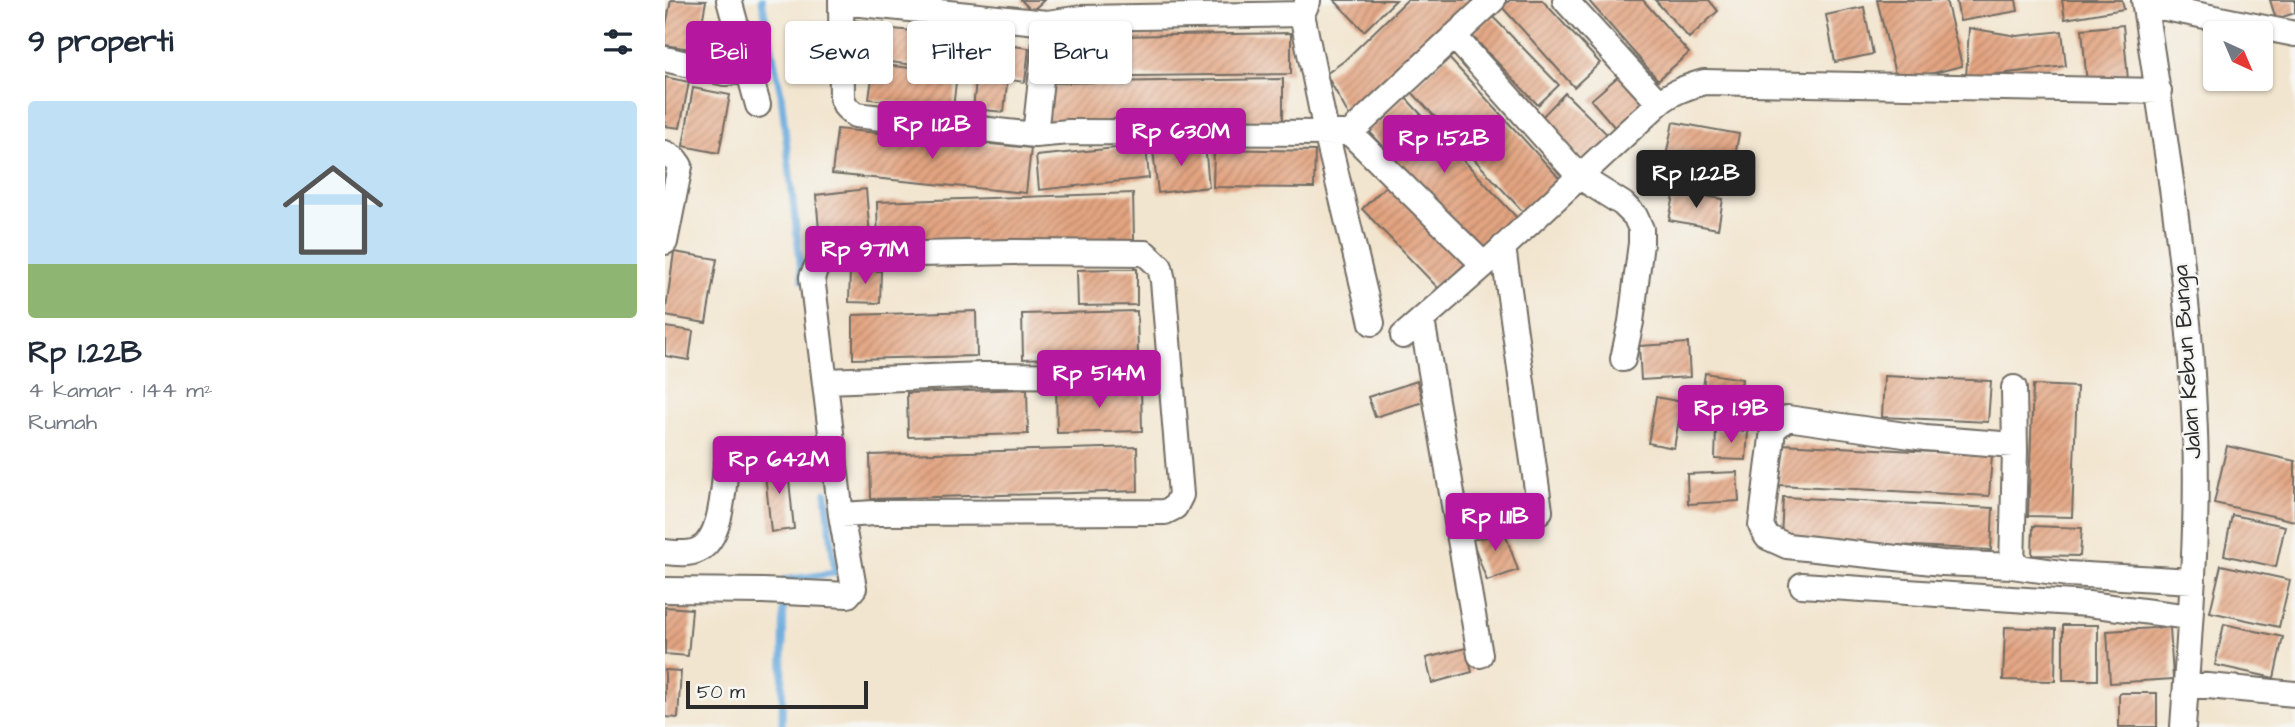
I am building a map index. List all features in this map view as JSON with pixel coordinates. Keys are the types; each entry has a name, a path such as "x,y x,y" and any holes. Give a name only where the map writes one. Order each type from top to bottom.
{"street":[{"path":"729,0 735,21"},
{"path":"1000,0 1017,20"},
{"path":"1029,21 841,1 842,98 846,107 855,115 1035,135 1069,132 1338,132 1454,36 1493,0"},
{"path":"1565,0 1659,103"},
{"path":"2145,2 2295,34"},
{"name":"Jalan Kebun Bunga","path":"2145,2 2184,287 2195,410 2193,581 2183,727"},
{"path":"1053,21 1091,9 1305,7 1338,132 1372,323"},
{"path":"1454,36 1580,177 1623,204 1635,216 1641,229 1636,290 1623,359"},
{"path":"665,59 686,64"},
{"path":"1403,336 1668,95 1704,82 2159,91"},
{"path":"752,84 758,105"},
{"path":"1035,135 1040,84"},
{"path":"1338,132 1484,265"},
{"path":"665,153 680,166 665,242"},
{"path":"1458,529 1535,515 1540,511 1503,247"},
{"path":"665,590 848,595 854,588 841,515 813,277 819,262 825,256 1145,253 1160,267 1181,495 1175,507 1165,512 841,515"},
{"path":"1422,320 1480,655"},
{"path":"826,381 982,375 1170,376"},
{"path":"2012,566 2014,388"},
{"path":"2014,445 1925,438 1787,418 1773,430 1761,526 1767,537 1787,546 1942,563 2012,566 2068,575 2193,581"},
{"path":"665,552 685,554 700,549 716,531 726,467"},
{"path":"1802,585 2088,604 2190,617"},
{"path":"2186,684 2295,694"}],"building":[{"path":"671,0 706,1 702,21 686,21 686,48 665,45"},
{"path":"1021,0 1044,0 1032,11"},
{"path":"1334,0 1396,0 1364,31"},
{"path":"1407,0 1478,0 1352,121 1326,74 1344,61"},
{"path":"1510,0 1542,0 1600,63 1574,87 1502,7"},
{"path":"1588,0 1643,0 1689,53 1658,80"},
{"path":"1655,0 1709,0 1718,11 1689,38"},
{"path":"1877,0 1946,0 1962,66 1897,82"},
{"path":"1956,0 2016,0 2018,11 1960,21"},
{"path":"2062,0 2122,0 2124,9 2065,19"},
{"path":"2270,0 2295,0 2295,13 2276,19"},
{"path":"1864,7 1873,54 1835,62 1826,15"},
{"path":"1491,15 1559,85 1538,105 1471,35"},
{"path":"2123,25 2128,80 2087,84 2082,29"},
{"path":"1969,28 2017,36 2062,31 2066,66 1966,78"},
{"path":"893,29 907,30 907,64 893,62"},
{"path":"1291,33 1291,74 1132,76 1132,36"},
{"path":"1015,46 1029,48 1025,82 1015,81"},
{"path":"1447,56 1562,181 1526,215 1410,90"},
{"path":"893,66 907,68 907,84 956,84 953,109 869,99 871,84 893,84"},
{"path":"1621,74 1647,104 1617,130 1591,100"},
{"path":"665,77 686,81 689,84 680,128 665,126"},
{"path":"1283,79 1283,120 1045,124 1044,84 1132,84 1132,82"},
{"path":"976,84 1007,84 1004,112 973,109"},
{"path":"693,88 730,95 719,153 683,146"},
{"path":"1565,93 1614,141 1589,167 1540,119"},
{"path":"1404,96 1519,220 1483,255 1368,130"},
{"path":"1673,122 1739,134 1730,183 1663,171"},
{"path":"837,129 1031,148 1026,193 832,174"},
{"path":"1205,144 1209,187 1158,193 1153,150"},
{"path":"1146,145 1149,178 1039,190 1036,156"},
{"path":"1214,149 1315,151 1314,188 1213,187"},
{"path":"1391,181 1468,261 1439,289 1362,209"},
{"path":"866,189 870,237 820,242 816,195"},
{"path":"1675,191 1723,199 1718,229 1669,220"},
{"path":"1133,193 1134,240 878,249 877,202"},
{"path":"674,252 717,259 706,323 665,316"},
{"path":"1137,269 1137,305 1078,306 1077,270"},
{"path":"850,270 881,271 880,303 849,302"},
{"path":"976,311 977,356 853,359 853,315"},
{"path":"1137,311 1138,355 1023,359 1022,314"},
{"path":"665,327 693,331 689,360 665,356"},
{"path":"1688,343 1690,377 1641,380 1639,346"},
{"path":"1705,373 1742,379 1736,422 1699,417"},
{"path":"1884,376 1991,381 1988,422 1882,417"},
{"path":"1417,381 1423,402 1375,417 1368,397"},
{"path":"2033,385 2077,387 2072,517 2028,516"},
{"path":"1141,386 1142,431 1057,433 1056,388"},
{"path":"1027,389 1028,434 908,437 907,393"},
{"path":"1656,397 1682,402 1674,448 1648,443"},
{"path":"1716,429 1748,431 1746,460 1715,459"},
{"path":"1781,444 1992,455 1989,496 1779,485"},
{"path":"2227,446 2295,461 2295,521 2214,503"},
{"path":"1137,447 1138,491 871,499 870,455"},
{"path":"787,461 794,529 771,532 764,463"},
{"path":"1737,472 1739,501 1688,504 1687,474"},
{"path":"1783,497 1993,508 1991,550 1781,539"},
{"path":"2232,515 2285,526 2276,567 2224,555"},
{"path":"1502,525 1518,570 1487,581 1471,537"},
{"path":"2033,526 2082,528 2080,556 2032,555"},
{"path":"2221,565 2290,580 2279,627 2210,612"},
{"path":"665,607 692,609 688,656 665,654"},
{"path":"2224,624 2283,637 2274,678 2215,665"},
{"path":"2063,625 2098,625 2098,680 2063,680"},
{"path":"2005,627 2056,629 2055,681 2003,680"},
{"path":"2170,627 2173,679 2110,683 2107,631"},
{"path":"1466,648 1472,672 1432,683 1426,658"},
{"path":"665,670 681,671 678,718 665,717"},
{"path":"2119,693 2157,693 2157,727 2119,727"}],"waterway":[{"path":"762,0 781,94 802,280"},
{"path":"782,727 784,580 835,573 826,493"}]}
